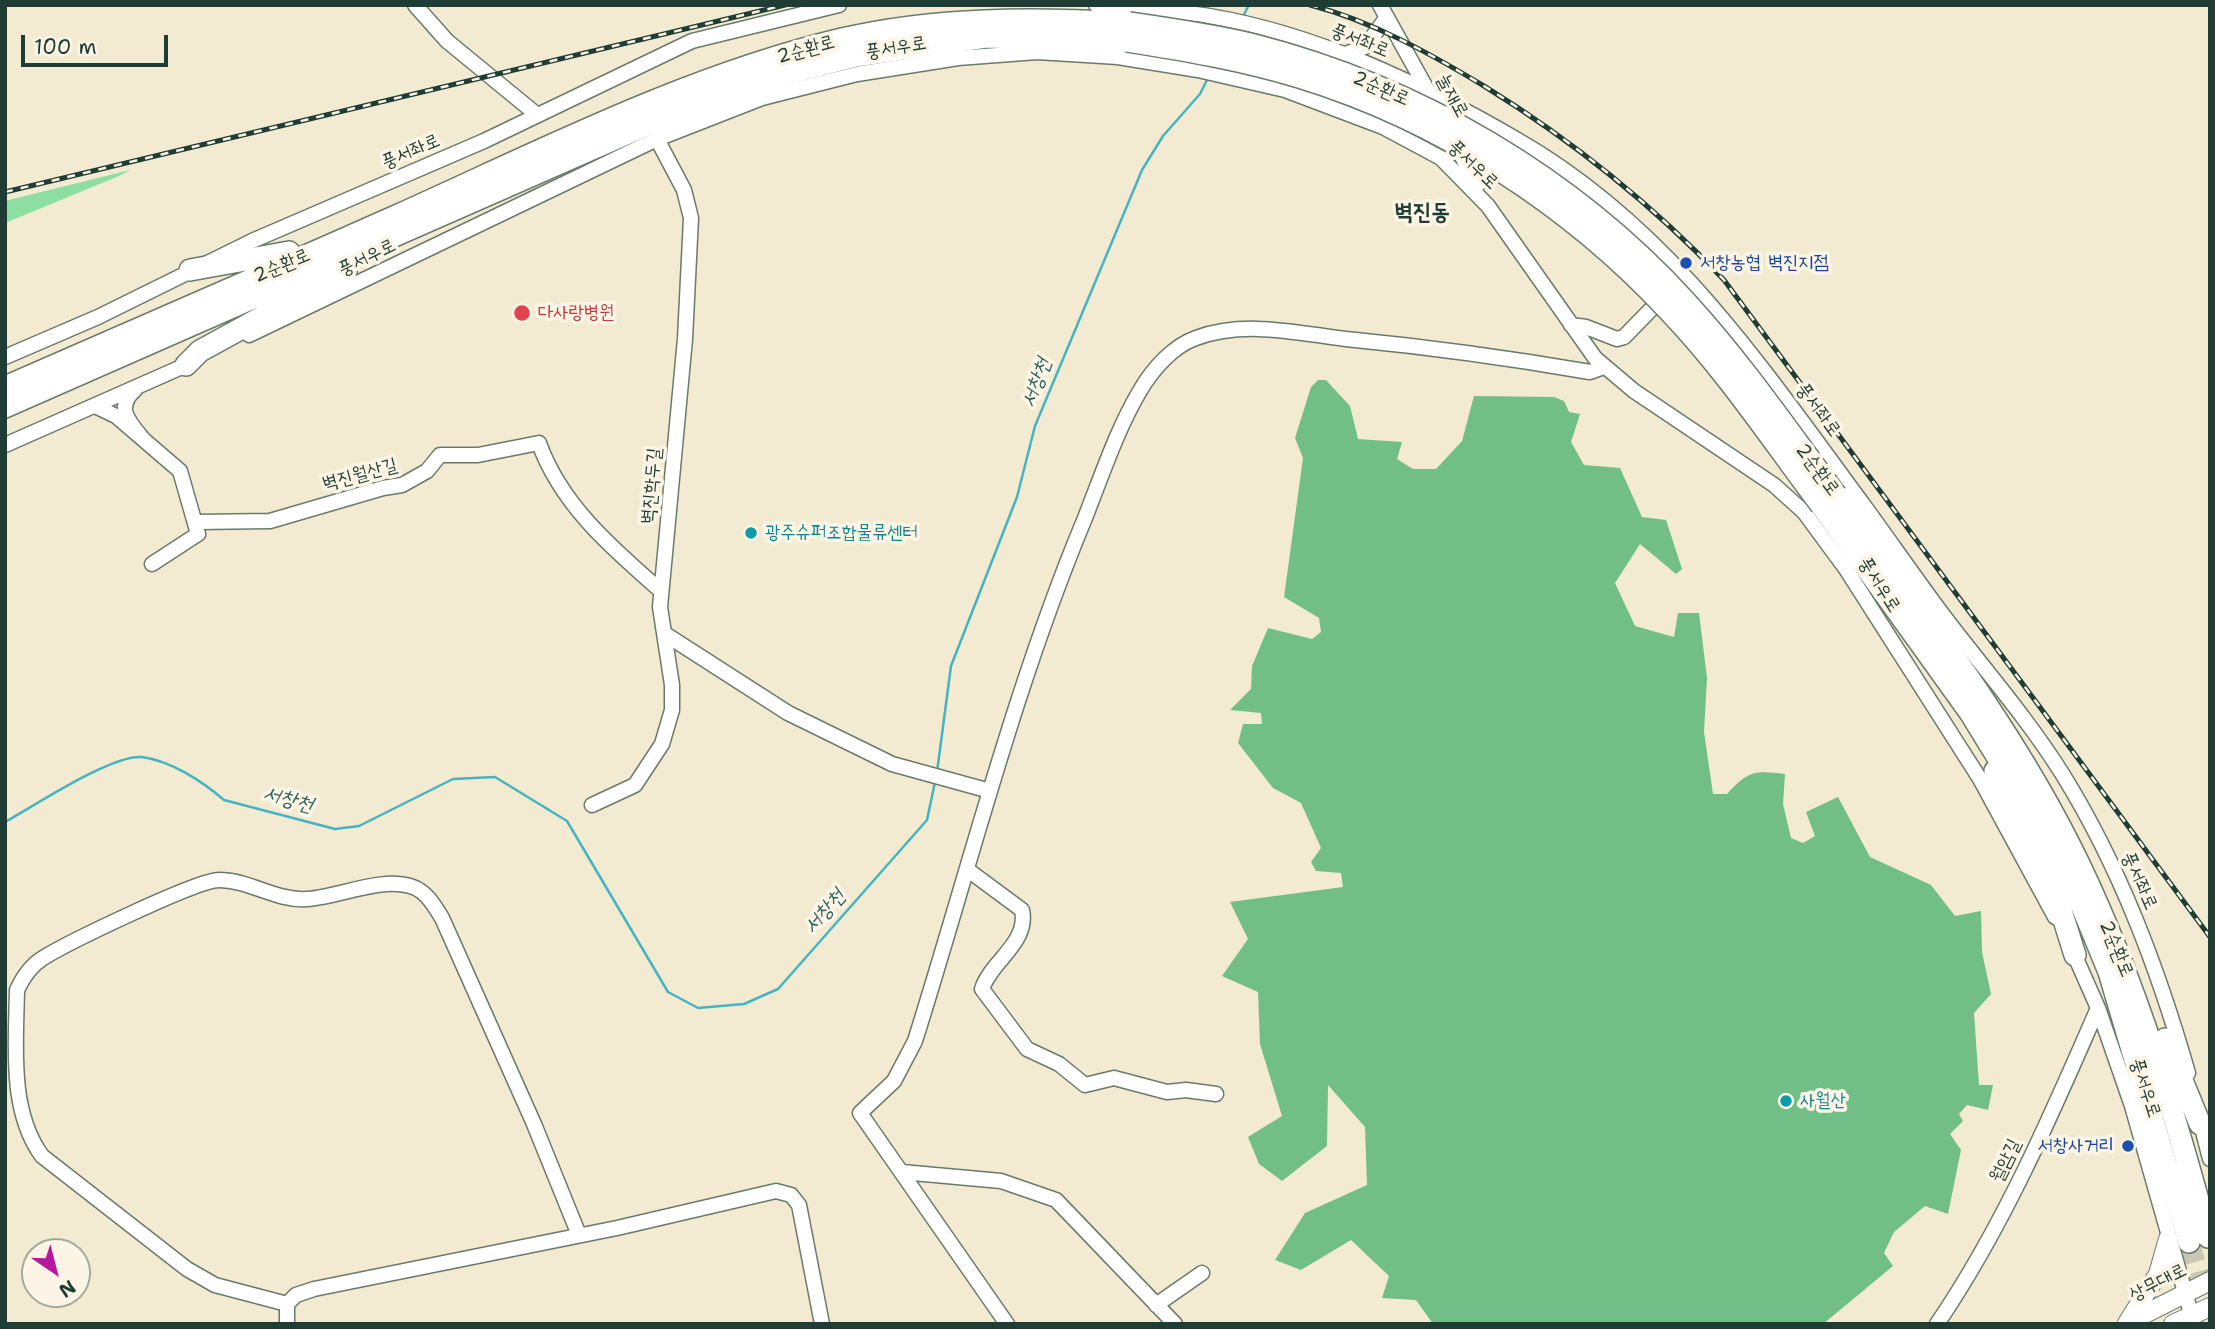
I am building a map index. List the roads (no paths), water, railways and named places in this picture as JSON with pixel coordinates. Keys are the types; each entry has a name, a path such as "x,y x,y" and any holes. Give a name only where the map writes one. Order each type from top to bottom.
{"highway":[{"name":"2순환로","path":"5,387 635,109 790,53 845,39 952,22 1033,18 1128,32 1339,90 1435,133 1507,175 1581,229 1671,312 1828,500 1996,718 2080,865 2124,963 2156,1054 2202,1241"},
{"name":"2순환로","path":"5,407 649,124 764,80 842,59 986,37 1128,32"},
{"path":"186,365 200,351 453,212"},
{"path":"190,270 277,255 365,230"},
{"name":"2순환로","path":"1828,500 1971,714 2069,880 2104,961 2202,1241"},
{"path":"1971,714 2010,808 2058,901 2076,955"},
{"path":"2080,865 2110,899 2138,961 2170,1052 2200,1124"}],"main road":[{"path":"2127,1323 2158,1275 2168,1239"},
{"name":"상무대로","path":"2127,1323 2210,1281"},
{"path":"2173,1324 2193,1319 2210,1307"}],"street":[{"path":"415,5 447,41 536,114"},
{"name":"풍서좌로","path":"5,357 98,317 190,270 484,141 692,41 839,5"},
{"name":"풍서좌로","path":"1096,5 1227,20 1294,37 1345,54 1428,91 1518,139 1593,188 1684,274 1752,351 2063,774 2110,863 2164,989 2210,1159"},
{"path":"1345,54 1365,47 1375,37 1384,11"},
{"name":"눌재로","path":"1384,11 1488,206"},
{"name":"풍서우로","path":"5,445 186,365 657,139 762,97 857,74 958,58 1051,53 1118,57 1198,70 1251,81 1322,104 1406,138 1441,158 1488,206 1604,368 1774,485 1804,512 1846,569 1980,779 2076,955 2098,1008 2135,1118 2193,1319"},
{"path":"1322,104 1346,107 1364,94 1374,79 1363,62"},
{"path":"1406,138 1434,140 1445,125"},
{"name":"벽진학두길","path":"592,805 635,785 662,744 671,710 666,634 660,624 685,339 691,218 684,190 657,139"},
{"path":"1571,325 1586,327 1617,339 1624,337 1684,274"},
{"path":"1007,1324 860,1113 894,1081 915,1041 1044,620 1130,410 1152,373 1182,345 1221,331 1273,330 1503,357 1590,372 1604,368"},
{"path":"139,387 127,397 124,408 129,421 144,440"},
{"path":"95,406 116,416 180,471 197,522 198,534 152,564"},
{"name":"벽진월산길","path":"197,522 270,521 402,485 427,471 440,455 478,455 539,443 547,467 580,513 662,591"},
{"path":"666,634 788,713 892,764 990,791"},
{"path":"968,870 1023,910 1025,921 1006,957 985,981 982,989 1027,1049 1059,1065 1085,1085 1114,1078 1167,1092 1186,1090 1216,1094"},
{"path":"287,1304 215,1285 187,1269 42,1156 29,1139 20,1113 17,990 25,973 41,958 100,929 198,885 218,880 275,897 307,899 394,885 414,888 428,897 442,918 534,1124 579,1235"},
{"name":"월암길","path":"1937,1324 1994,1229 2062,1091 2098,1008"},
{"path":"902,1172 1001,1181 1056,1200 1108,1251 1172,1323"},
{"path":"287,1324 287,1304 296,1295 314,1289 579,1235 776,1191 791,1195 799,1205 822,1324"},
{"path":"2168,1239 2178,1250 2184,1251 2202,1241"},
{"path":"1156,1305 1202,1273"}],"waterway":[{"name":"서창천","path":"1242,18 1249,5"},
{"name":"서창천","path":"937,772 951,666 1017,497 1035,426 1142,170 1163,136 1200,94 1208,78"},
{"name":"서창천","path":"5,822 93,772 129,758 142,757 164,763 186,773 224,800 335,829 359,826 453,779 495,777 567,821 668,992 698,1008 744,1004 778,989 927,820 935,782"}],"tunnel":[{"path":"2189,1242 2210,1314"}],"railway":[{"path":"5,192 785,5"},
{"path":"1310,5 1356,20 1400,39 1517,107 1610,175 1697,252 1724,280 2210,937"}],"place":[{"name":"서창농협 벽진지점","path":"1686,263"},
{"name":"다사랑병원","path":"522,313"},
{"name":"광주슈퍼조합물류센터","path":"751,533"},
{"name":"사월산","path":"1786,1101"},
{"name":"서창사거리","path":"2128,1146"}],"district":[{"name":"벽진동","path":"1422,213"}]}
